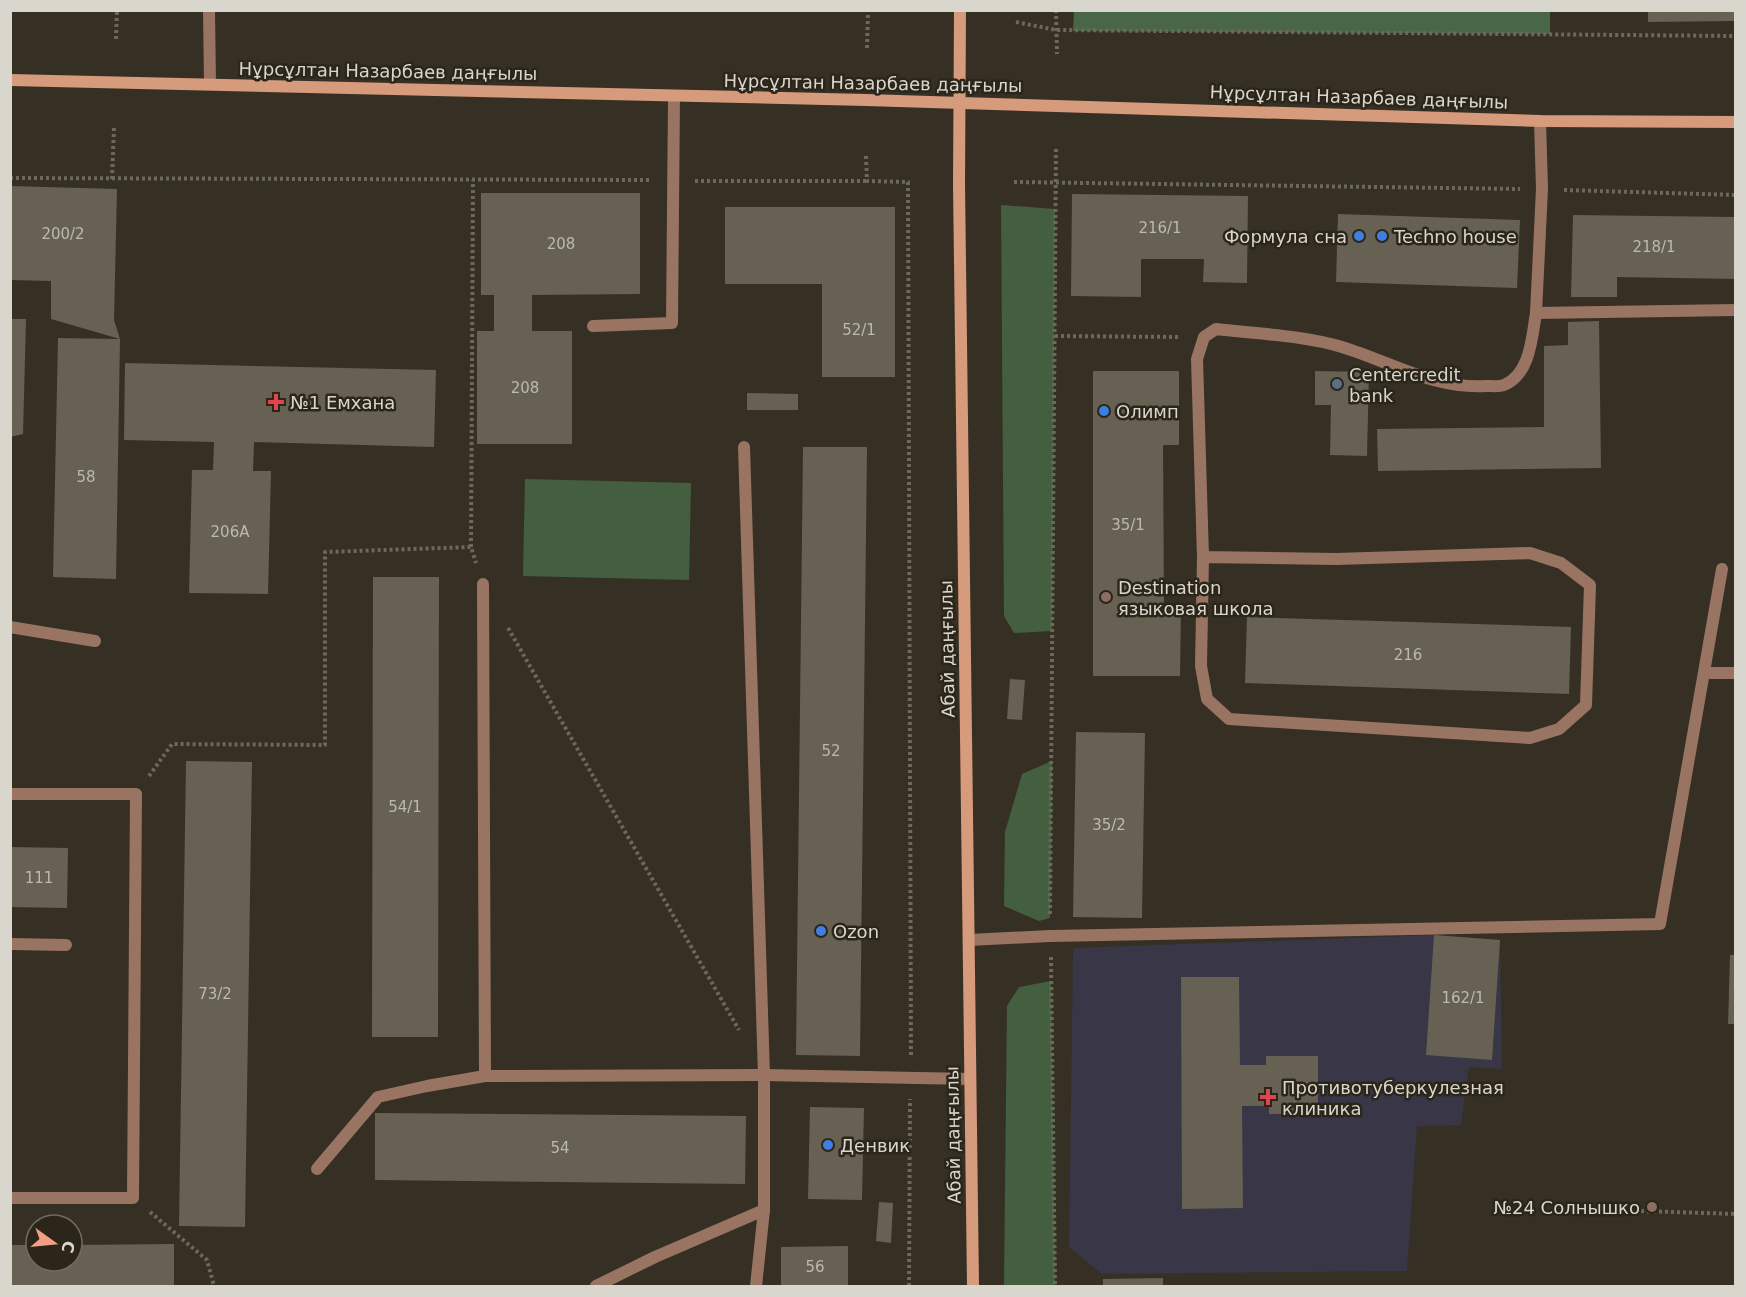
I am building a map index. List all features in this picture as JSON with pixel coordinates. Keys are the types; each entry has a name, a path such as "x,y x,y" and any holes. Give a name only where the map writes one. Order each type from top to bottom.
{"main road":[{"name":"Абай даңғылы","path":"960,10 958,103 973,1287"},
{"name":"Нұрсұлтан Назарбаев даңғылы","path":"10,80 958,103 1540,121 1736,122"}],"street":[{"path":"209,10 210,84"},
{"path":"593,326 672,323 674,96"},
{"path":"1203,557 1336,560 1530,553 1561,563 1590,585 1586,705 1559,729 1530,738 1229,719 1207,699 1201,666 1203,557 1197,359 1204,337 1216,329 1295,339 1342,347 1412,375 1461,388 1504,386 1520,373 1530,346 1536,314 1542,189 1540,121"},
{"path":"1536,314 1736,310"},
{"path":"744,447 764,1075 764,1210 756,1287"},
{"path":"969,940 1050,936 1660,924 1706,672 1722,569"},
{"path":"483,585 485,1076"},
{"path":"10,627 95,641"},
{"path":"1706,672 1736,673"},
{"path":"10,794 136,794 133,1198 10,1198"},
{"path":"10,944 66,945"},
{"path":"317,1169 378,1097 485,1076 764,1075 970,1078"},
{"path":"596,1287 655,1257 764,1210"}],"path":[{"path":"116,39 117,10"},
{"path":"867,48 868,10"},
{"path":"1056,10 1057,54"},
{"path":"1016,22 1056,30 1736,36"},
{"path":"112,179 114,128"},
{"path":"1055,1287 1050,936 1056,147"},
{"path":"866,156 867,182"},
{"path":"10,178 908,182 911,1077 909,1287"},
{"path":"473,180 471,547 483,585"},
{"path":"1014,182 1542,189 1736,195"},
{"path":"1054,336 1204,337"},
{"path":"136,794 172,744 325,746 325,552 471,547"},
{"path":"506,625 741,1034"},
{"path":"133,1198 207,1260 214,1287"},
{"path":"1641,1211 1736,1214"}],"shaded area":[{"name":"Противотуберкулезная клиника","path":"1434,935 1500,940 1502,1069 1469,1067 1461,1125 1417,1126 1407,1271 1102,1274 1069,1247 1073,948"}],"green space":[{"path":"1074,10 1550,11 1550,34 1073,31"},
{"path":"1001,205 1055,209 1052,631 1014,633 1004,616"},
{"path":"525,479 691,483 689,580 523,576"},
{"path":"1052,761 1050,918 1039,921 1004,906 1005,832 1022,774"},
{"path":"1051,981 1055,1286 1004,1286 1007,1006 1019,987"}],"building":[{"path":"1648,10 1736,10 1736,21 1648,22"},
{"path":"10,186 117,189 114,320 120,339 51,319 51,281 10,280"},
{"path":"481,193 640,193 640,294 532,295 532,331 572,331 572,444 477,444 477,331 494,331 494,295 481,295"},
{"path":"1072,194 1248,196 1247,283 1203,282 1204,259 1141,259 1141,297 1071,296"},
{"path":"725,207 895,207 895,377 822,377 822,284 725,284"},
{"path":"1338,214 1520,220 1517,288 1336,282"},
{"path":"1573,215 1736,217 1736,279 1617,277 1617,297 1571,297"},
{"path":"10,319 26,319 23,434 10,437"},
{"path":"1599,321 1601,468 1378,471 1377,429 1544,427 1544,346 1568,345 1568,322"},
{"path":"58,338 120,339 116,579 53,577"},
{"path":"125,363 436,370 434,447 254,442 253,471 271,471 268,594 189,593 192,470 213,470 214,442 124,440"},
{"path":"1093,371 1179,371 1179,445 1163,445 1164,605 1181,605 1180,676 1093,676"},
{"path":"1315,371 1369,372 1367,456 1330,455 1331,405 1315,405"},
{"path":"747,393 798,394 798,410 747,410"},
{"path":"803,447 867,447 860,1056 796,1055"},
{"path":"373,577 439,577 438,1037 372,1037"},
{"path":"1247,617 1571,627 1569,694 1245,683"},
{"path":"1010,679 1025,680 1022,720 1007,719"},
{"path":"1076,732 1145,733 1142,918 1073,917"},
{"path":"186,761 252,762 245,1227 179,1226"},
{"path":"10,847 68,848 67,908 10,907"},
{"path":"1434,935 1500,940 1492,1060 1426,1055"},
{"path":"1730,955 1736,955 1736,1024 1728,1024"},
{"path":"1181,977 1239,977 1240,1065 1266,1065 1266,1056 1318,1056 1318,1114 1269,1114 1269,1106 1242,1106 1243,1208 1182,1209"},
{"path":"810,1107 864,1108 862,1200 808,1199"},
{"path":"375,1113 746,1116 745,1184 375,1180"},
{"path":"879,1202 893,1203 891,1243 876,1241"},
{"path":"174,1244 174,1286 10,1286 10,1245 24,1245 24,1273 84,1273 84,1245"},
{"path":"848,1246 848,1286 781,1286 781,1247"},
{"path":"1163,1278 1163,1286 1103,1286 1103,1279"}],"place":[{"name":"Формула сна","path":"1359,236"},
{"name":"Techno house","path":"1382,236"},
{"name":"Centercredit bank","path":"1337,384"},
{"name":"№1 Емхана","path":"276,402"},
{"name":"Олимп","path":"1104,411"},
{"name":"Destination языковая школа","path":"1106,597"},
{"name":"Ozon","path":"821,931"},
{"name":"Противотуберкулезная клиника","path":"1268,1097"},
{"name":"Денвик","path":"828,1145"},
{"name":"№24 Солнышко","path":"1652,1207"}]}
